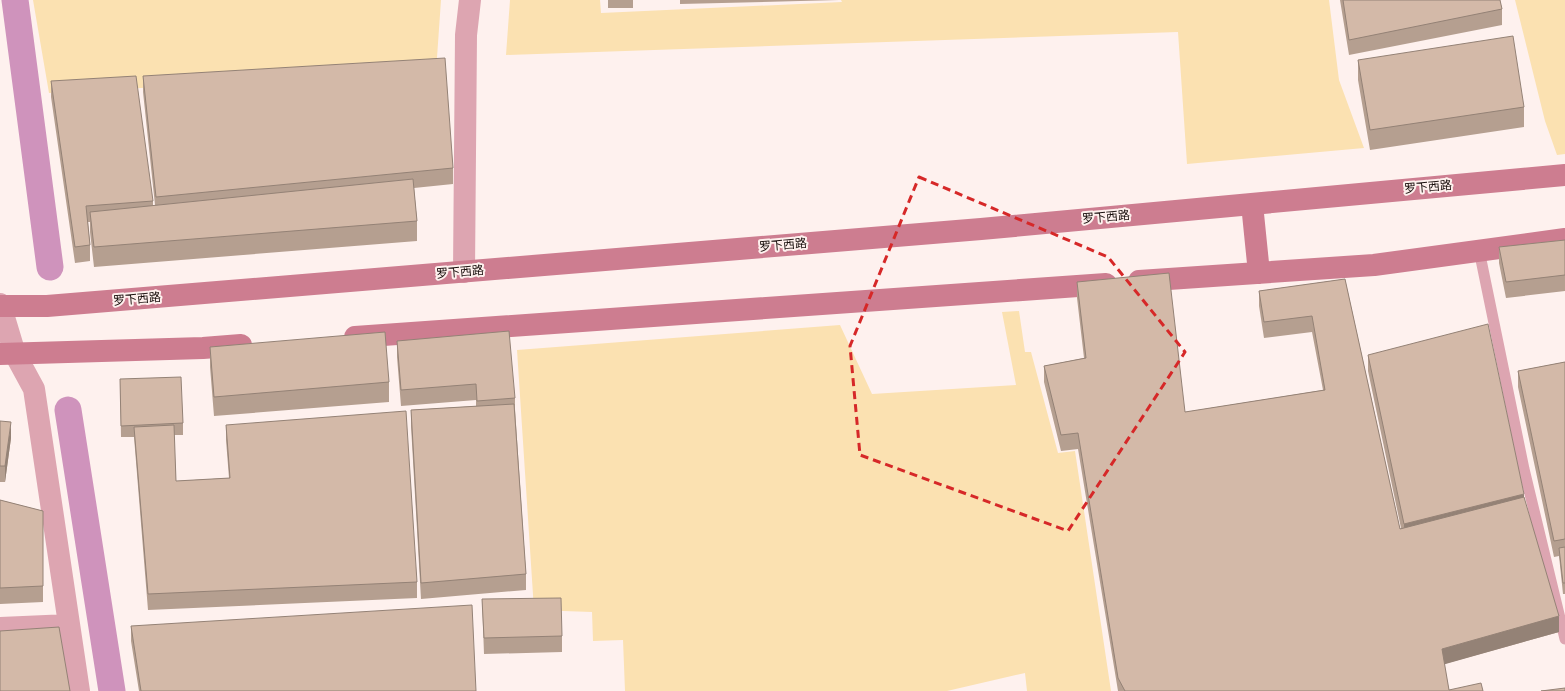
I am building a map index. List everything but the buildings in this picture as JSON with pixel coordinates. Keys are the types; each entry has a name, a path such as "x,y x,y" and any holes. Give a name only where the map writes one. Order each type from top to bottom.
{"main road":[{"name":"罗下西路","path":"0,305 47,306 464,272 965,230 1565,175"},
{"path":"1252,204 1259,273"},
{"path":"338,338 1374,265 1565,239"},
{"path":"8,354 203,348 259,344"}],"street":[{"path":"464,272 466,35 470,0"},
{"path":"0,305 8,354 34,389 79,691"},
{"path":"0,628 69,625"}],"lane":[{"path":"1480,250 1524,469 1565,639"}],"highlighted area":[{"path":"919,177 1108,257 1185,352 1068,531 860,455 850,346"}],"shaded area":[{"path":"33,0 441,0 436,72 49,93"},
{"path":"510,0 600,0 601,13 842,2 841,0 1329,0 1339,80 1364,148 1187,164 1178,32 506,55"},
{"path":"1515,0 1565,0 1565,154 1557,155 1545,121"},
{"path":"1019,311 1025,352 1031,352 1058,453 1075,451 1111,691 1027,691 1025,673 947,691 625,691 623,640 593,641 592,612 534,610 517,350 840,325 872,394 1016,385 1002,312"}],"waterway":[{"path":"15,0 50,267"},
{"path":"68,410 112,691"}]}
